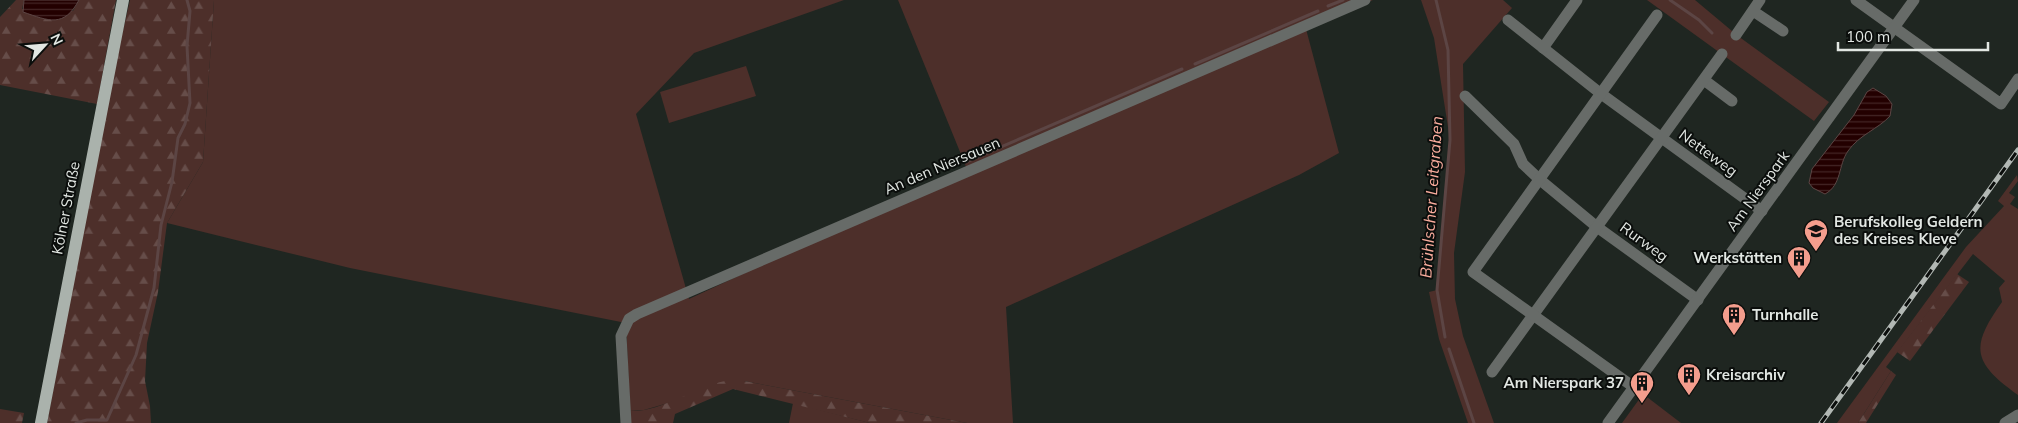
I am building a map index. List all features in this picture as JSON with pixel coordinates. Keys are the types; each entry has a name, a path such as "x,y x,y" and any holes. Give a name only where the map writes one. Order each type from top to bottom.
{"main road":[{"name":"Kölner Straße","path":"41,423 123,0"}],"street":[{"name":"An den Niersauen","path":"626,423 620,336 629,319 1365,0"},
{"path":"1543,48 1576,0"},
{"path":"1736,35 1760,0"},
{"path":"1856,0 2001,104 2018,79"},
{"name":"Am Nierspark","path":"1608,423 1914,0"},
{"path":"1753,11 1783,31"},
{"path":"1635,388 1473,272 1657,15"},
{"name":"Netteweg","path":"1508,20 1600,93 1762,211"},
{"name":"Netteweg","path":"1661,137 1722,54"},
{"path":"1704,80 1732,101"},
{"name":"Rurweg","path":"1465,96 1514,144 1523,164 1539,179 1597,227 1698,300"},
{"name":"Rurweg","path":"1597,227 1661,137"},
{"path":"1492,372 1597,227"},
{"path":"2005,423 2018,415"}],"green space":[{"path":"16,0 24,0 22,9 73,11 79,0 116,0 97,104 0,85 0,17"},
{"path":"130,0 214,0 203,162 167,223 158,292 147,343 145,381 151,423 47,423 110,87"},
{"path":"214,0 844,0 694,53 636,114 689,299 967,169 898,0 1373,0 1306,29 1339,153 1299,175 1006,307 1013,423 967,423 744,381 644,410 630,411 626,323 350,268 167,223 203,162"},
{"path":"1421,0 1503,0 1512,8 1463,64 1465,172 1454,253 1455,299 1463,336 1494,423 1468,423 1439,339 1429,292 1437,290 1450,140 1434,38"},
{"path":"1647,0 1695,0 1738,36 1829,102 1814,121"},
{"path":"746,66 756,96 669,123 660,92"},
{"path":"2017,175 2018,181 2009,193 2015,197 2010,204 2018,209 2018,395 1992,373 1984,363 1981,353 1981,342 1985,331 2002,302 1999,288 2005,281 1973,254 1886,367 1891,371 1858,423 1837,423 1966,247 2004,206 1998,201"},
{"path":"1957,274 1969,282 1910,361 1897,352"},
{"path":"1891,371 1896,375 1866,423 1858,423"},
{"path":"725,381 744,381 967,423 870,423 733,389 675,414 673,423 630,423 630,411 653,408 702,388"},
{"path":"1643,394 1681,423 1622,423"},
{"path":"793,403 870,423 789,423"},
{"path":"0,409 24,413 22,423 0,423"}],"shaded area":[{"path":"24,0 79,0 68,15 55,20 48,20 23,12"},
{"path":"1873,88 1886,96 1892,104 1890,116 1852,145 1845,156 1837,180 1830,190 1825,194 1813,188 1809,183 1812,169 1854,115 1867,92"}],"waterway":[{"path":"76,423 87,420 107,420 136,355 154,288 161,225 172,182 178,138 185,124 190,103 187,46 190,11 187,0"},
{"path":"1328,6 1343,0"},
{"name":"Brühlscher Leitgraben","path":"1436,0 1448,50 1450,140 1437,290 1445,337"},
{"path":"1670,0 1699,20 1712,33"},
{"path":"1195,64 1318,11"},
{"path":"966,162 1182,69"},
{"path":"1449,349 1474,423"}],"railway":[{"path":"1821,423 2018,150"}],"place":[{"name":"Berufskolleg Geldern des Kreises Kleve","path":"1816,252"},
{"name":"Werkstätten","path":"1799,279"},
{"name":"Turnhalle","path":"1734,336"},
{"name":"Kreisarchiv","path":"1689,396"},
{"name":"Am Nierspark 37","path":"1642,404"}]}
